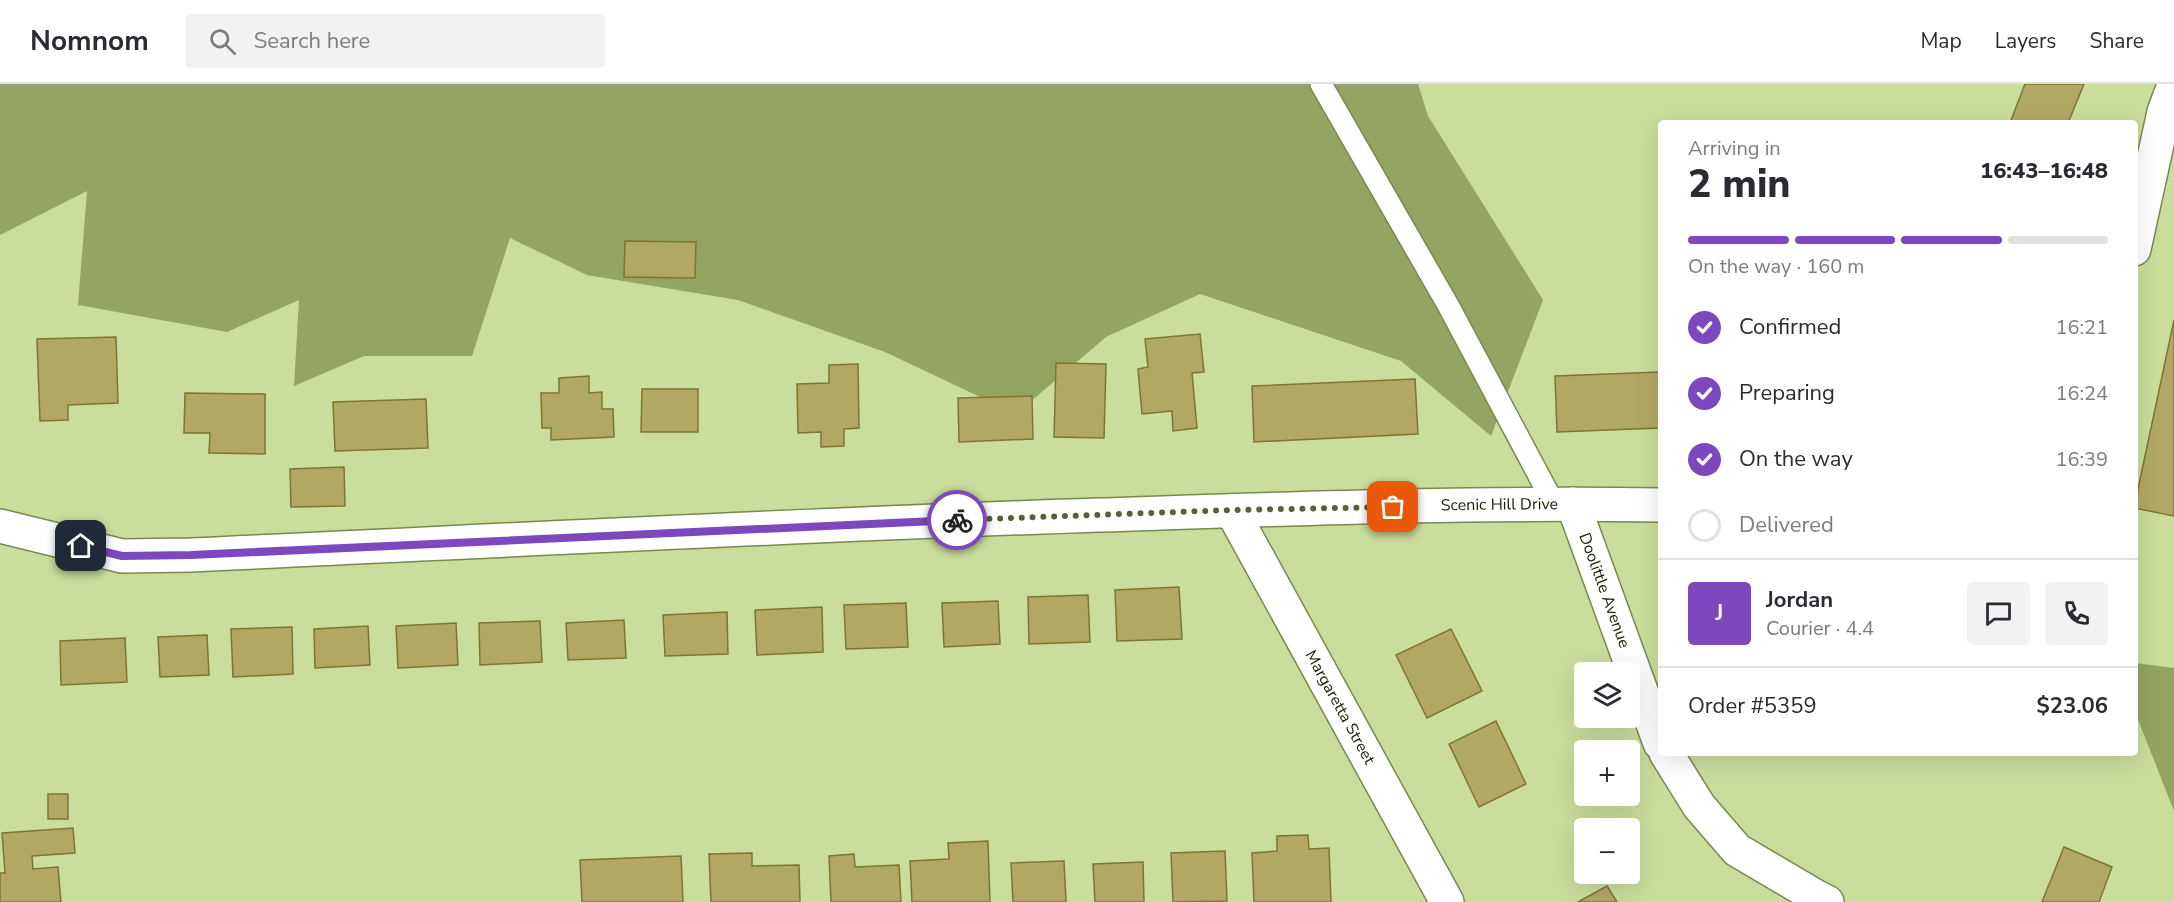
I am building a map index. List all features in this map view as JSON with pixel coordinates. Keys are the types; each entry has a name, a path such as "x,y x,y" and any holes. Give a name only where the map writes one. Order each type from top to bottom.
{"street":[{"path":"2138,231 2164,112 2174,85"},
{"name":"Scenic Hill Drive","path":"0,526 122,556 191,555 912,521 1232,510 1564,504 1658,505"},
{"name":"Doolittle Avenue","path":"1564,504 1658,738"},
{"name":"Margaretta Street","path":"1232,510 1447,902"},
{"path":"1668,756 1699,806 1737,850 1827,902"}],"lane":[{"path":"1321,84 1564,504"}],"green space":[{"path":"0,84 1418,84 1428,116 1543,300 1491,436 1401,361 1200,294 1106,337 1016,414 885,352 738,300 587,275 510,238 472,356 364,356 294,386 299,300 227,332 78,305 87,191 0,235"},
{"path":"2138,663 2174,668 2174,811 2138,720"}],"building":[{"path":"2025,84 2084,84 2069,120 2011,120"},
{"path":"625,241 696,242 695,278 624,277"},
{"path":"2174,320 2174,516 2138,509 2138,489"},
{"path":"1200,334 1204,372 1192,373 1197,428 1173,431 1172,411 1142,414 1138,369 1148,367 1145,339"},
{"path":"116,337 118,403 68,405 68,420 40,421 37,339"},
{"path":"1056,363 1106,364 1104,438 1054,437"},
{"path":"858,364 859,428 844,429 844,446 821,447 821,432 798,433 797,384 829,383 829,365"},
{"path":"1658,372 1658,428 1557,432 1555,376"},
{"path":"589,376 589,393 602,392 602,409 613,409 614,437 551,440 551,428 542,428 541,393 559,393 559,378"},
{"path":"1415,379 1418,434 1254,442 1252,386"},
{"path":"642,389 698,389 698,432 641,432"},
{"path":"185,393 265,394 265,454 209,453 210,433 184,433"},
{"path":"1032,396 1033,439 959,442 958,398"},
{"path":"426,399 428,448 335,451 333,402"},
{"path":"344,467 345,506 291,507 290,469"},
{"path":"1179,587 1182,639 1117,641 1115,590"},
{"path":"1088,595 1090,642 1029,644 1028,597"},
{"path":"998,601 1000,644 944,647 942,603"},
{"path":"906,603 908,647 846,649 844,605"},
{"path":"822,607 823,652 757,655 755,610"},
{"path":"727,612 728,654 665,656 663,615"},
{"path":"624,620 626,658 568,660 566,623"},
{"path":"540,621 542,662 480,665 479,623"},
{"path":"456,623 458,665 398,668 396,626"},
{"path":"368,626 370,665 315,668 314,629"},
{"path":"292,627 293,674 233,677 231,629"},
{"path":"1451,629 1482,691 1427,718 1396,655"},
{"path":"207,635 209,675 160,677 158,637"},
{"path":"125,638 127,682 61,685 60,641"},
{"path":"1496,721 1526,784 1479,807 1449,744"},
{"path":"48,794 68,794 68,819 48,819"},
{"path":"73,828 75,853 32,856 33,869 58,867 61,902 0,902 0,873 5,873 2,833"},
{"path":"1308,835 1309,849 1329,848 1331,902 1254,902 1252,853 1277,851 1277,836"},
{"path":"988,841 990,902 912,902 910,861 949,859 948,843"},
{"path":"2064,847 2112,867 2099,902 2042,902"},
{"path":"1225,851 1227,901 1173,902 1171,853"},
{"path":"752,853 752,866 799,865 800,902 711,902 709,854"},
{"path":"854,854 855,867 899,865 901,902 831,902 829,856"},
{"path":"681,856 683,902 582,902 580,860"},
{"path":"1064,861 1066,902 1013,902 1011,863"},
{"path":"1143,862 1144,902 1095,902 1093,864"},
{"path":"1607,886 1617,902 1578,902"}],"way so far":[{"path":"957,520 1393,507"}],"route":[{"path":"81,546 122,556 191,555 957,520"}]}
